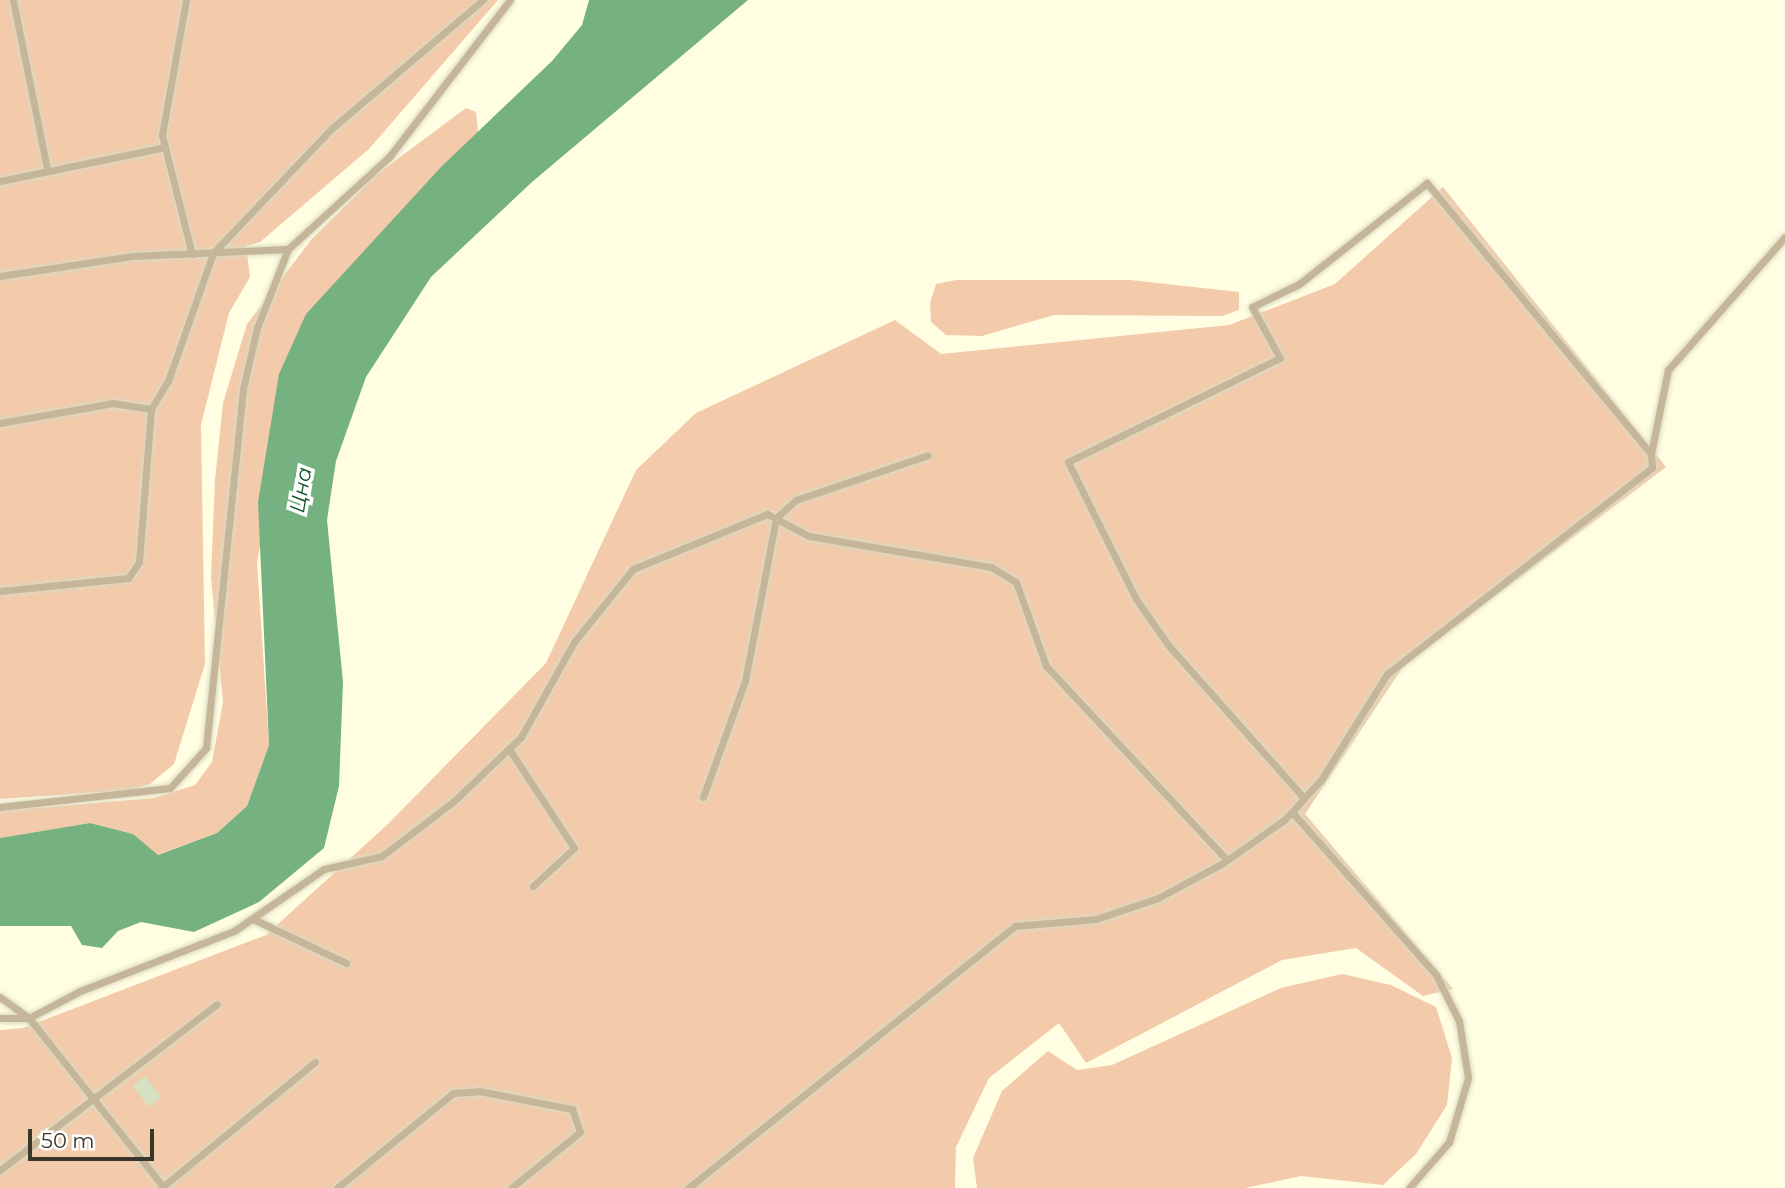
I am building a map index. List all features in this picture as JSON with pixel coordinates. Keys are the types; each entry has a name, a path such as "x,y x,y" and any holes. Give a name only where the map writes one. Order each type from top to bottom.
{"lane":[{"path":"13,0 47,169"},
{"path":"186,0 165,147 192,254"},
{"path":"0,592 128,578 139,562 151,409 168,381 213,253 330,131 483,0"},
{"path":"0,807 170,788 206,748 243,389 257,328 288,249 389,157 510,0"},
{"path":"0,181 47,169 165,147"},
{"path":"1304,798 1169,646 1136,599 1068,462 1280,358 1252,307 1299,284 1427,183 1651,454"},
{"path":"688,1188 1015,926 1096,919 1158,898 1227,860 1292,812 1387,674 1652,468 1651,454 1668,370 1785,237"},
{"path":"0,275 192,254 288,249"},
{"path":"0,423 113,403 151,409"},
{"path":"703,797 745,681 776,518 796,500 928,455"},
{"path":"0,1018 29,1018 253,919 324,869 382,856 509,748 574,642 633,569 695,539 767,514 809,536 991,567 1016,582 1046,666 1227,860"},
{"path":"509,748 575,848 533,886"},
{"path":"1292,812 1436,975 1459,1021 1468,1078 1449,1142 1409,1188"},
{"path":"253,919 346,964"},
{"path":"0,997 29,1018 162,1188 315,1062"},
{"path":"0,1170 91,1097 147,1063 217,1004"},
{"path":"337,1188 453,1093 493,1093 572,1109 580,1132 511,1188"}],"shaded area":[{"path":"0,0 498,0 369,149 260,242 246,246 250,277 229,313 201,425 205,664 174,764 150,784 132,790 0,799"},
{"path":"466,108 476,112 478,132 306,314 257,562 269,745 247,806 217,833 157,855 133,834 90,823 0,838 0,811 154,798 195,785 212,762 223,702 211,577 215,480 223,403 247,324 311,240 376,175"},
{"path":"1443,187 1666,467 1404,665 1305,814 1453,989 1423,996 1356,948 1282,960 1086,1063 1059,1023 989,1078 956,1147 955,1188 0,1188 0,1030 23,1028 266,935 388,824 546,663 636,470 696,413 895,320 941,354 1229,325 1335,284"},
{"path":"956,280 1130,280 1239,292 1239,310 1222,316 1054,315 982,336 946,335 931,322 930,303 936,284"},
{"path":"1342,974 1391,985 1436,1007 1452,1058 1447,1105 1416,1154 1383,1185 1301,1176 1245,1188 977,1188 973,1158 1002,1091 1048,1051 1077,1070 1112,1065 1281,988"}],"water":[{"name":"Цна","path":"589,0 748,0 532,182 431,277 366,377 336,461 327,520 343,682 339,786 324,848 259,902 194,932 141,922 118,931 102,948 82,945 71,926 0,926 0,838 90,823 133,834 158,855 217,833 247,806 269,745 258,502 279,374 306,314 441,167 552,61 582,25"}],"building":[{"path":"145,1076 161,1097 149,1107 133,1086"}]}
